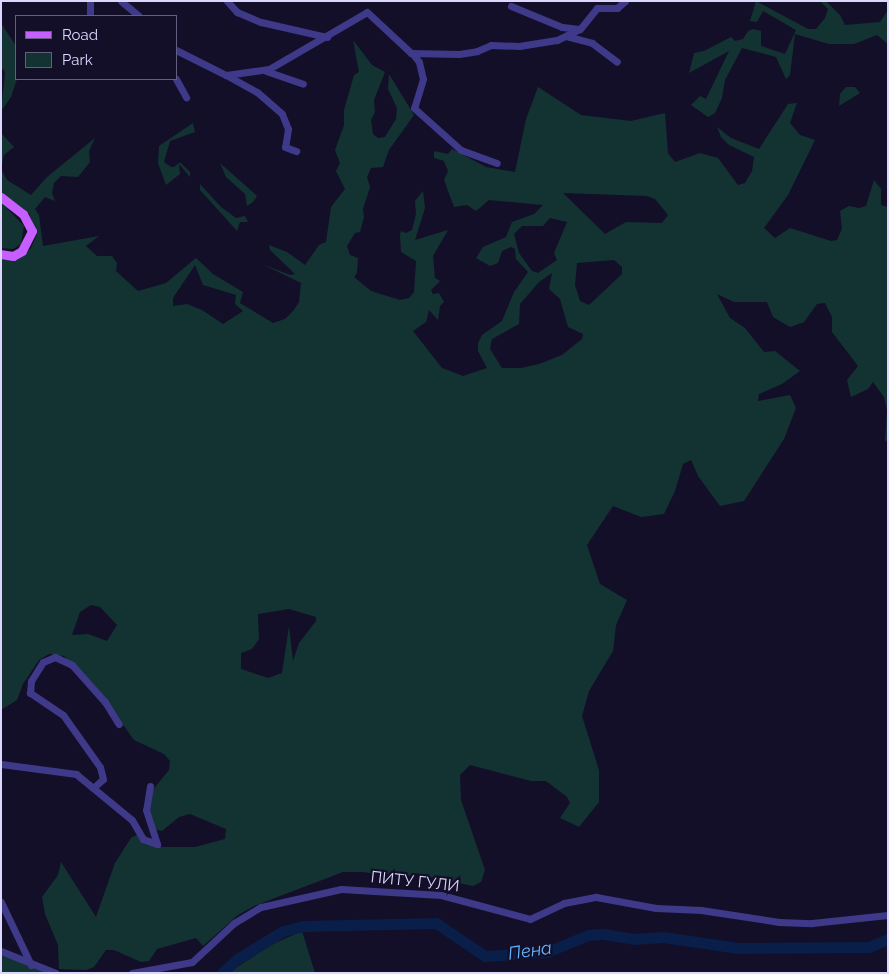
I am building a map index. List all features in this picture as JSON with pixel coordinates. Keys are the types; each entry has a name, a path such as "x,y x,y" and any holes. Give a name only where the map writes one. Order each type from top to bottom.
{"main road":[{"path":"1,197 23,214 32,231 22,251 13,256 1,254"}],"street":[{"path":"90,1 90,15"},
{"path":"121,1 138,15"},
{"path":"227,1 238,12 261,22 327,37"},
{"path":"411,53 459,54 477,52 491,44 519,46 566,36 580,29 597,8 617,8 625,1"},
{"path":"511,6 562,27 580,29"},
{"path":"226,75 264,70 279,65 367,12 419,62 423,79 414,108 461,150 498,163"},
{"path":"566,36 592,43 617,62"},
{"path":"178,51 257,92 283,115 288,130 285,147 296,151"},
{"path":"264,70 303,84"},
{"path":"177,80 186,97"},
{"path":"93,788 103,778 100,767 63,715 30,693 31,681 42,662 55,657 72,665 100,697 119,724"},
{"path":"1,764 34,770 74,772 134,822 143,839 157,844 146,810 150,786"},
{"name":"ПИТУ ГУЛИ","path":"132,973 192,962 234,923 261,906 341,889 441,895 530,919 564,903 596,897 656,908 701,910 779,922 812,923 888,915"},
{"path":"1,902 31,965"},
{"path":"1,951 31,965 56,973"}],"green space":[{"path":"756,1 808,29 816,29 825,18 828,9 820,1 826,1 840,15 845,25 880,22 888,10 888,44 877,35 854,44 829,44 795,34 790,75 786,79 776,57 742,48 725,80 722,98 715,113 708,117 691,105 700,96 706,99 729,51 689,73 694,53 704,51 731,37 735,41 743,39 748,31 753,29 761,31 761,46 785,54 796,30 763,11 757,22 750,21"},
{"path":"1,23 15,44 15,80 17,80 11,97 1,111 5,72 1,67"},
{"path":"353,40 372,65 385,72 374,100 375,112 371,120 373,134 378,138 385,137 396,119 397,108 388,89 389,74 414,115 389,150 383,167 371,168 367,177 370,187 363,209 364,217 360,232 355,233 347,246 350,255 358,258 357,273 354,277 371,291 400,300 409,298 414,292 416,261 401,252 400,234 401,231 406,233 412,230 416,214 415,201 423,191 425,208 415,240 448,230 433,256 435,278 440,281 431,290 433,294 439,293 444,302 440,306 438,320 429,310 426,322 413,331 442,368 463,376 487,368 478,351 478,343 482,335 502,321 514,292 528,272 516,259 515,249 511,247 502,251 498,263 490,266 476,258 483,247 506,237 512,222 534,214 543,205 489,200 476,211 467,205 454,207 444,180 448,171 444,161 434,158 434,151 448,154 452,149 486,167 515,172 526,119 538,87 581,115 631,121 665,113 668,153 675,162 700,153 718,158 738,185 745,183 752,171 754,157 729,145 721,137 717,127 731,138 759,149 788,104 797,103 790,123 800,135 815,140 788,195 764,228 775,238 790,228 831,241 837,240 842,229 840,211 849,206 859,208 866,206 874,180 881,189 881,205 888,207 888,439 885,442 887,410 884,397 873,382 868,389 851,397 847,380 858,366 832,332 832,317 825,303 817,304 804,322 790,327 773,317 767,302 734,302 717,294 730,318 745,328 764,352 775,351 800,371 782,384 759,394 758,401 790,395 796,408 784,439 744,501 720,506 698,476 691,460 683,464 675,491 664,514 641,517 613,506 587,545 600,584 627,600 616,625 613,651 589,691 582,716 599,770 599,802 579,827 560,818 570,803 567,797 546,781 531,781 470,765 460,775 461,800 485,870 481,882 473,886 416,874 402,878 363,872 343,872 254,906 238,915 203,946 196,938 157,949 149,961 141,962 114,950 106,950 94,967 86,970 59,969 58,945 45,914 42,897 58,875 61,862 96,917 115,863 131,838 137,835 161,847 195,847 225,839 226,829 190,814 179,817 162,831 154,829 149,809 151,792 169,770 170,761 164,754 134,740 101,694 64,656 49,654 39,660 23,684 17,700 1,710 1,258 20,258 31,248 37,234 29,214 1,192 1,169 7,180 31,195 47,177 95,138 89,151 90,162 78,177 61,176 54,183 52,193 55,201 45,197 35,209 39,215 43,246 99,236 86,246 97,256 112,256 117,263 116,271 138,291 166,283 196,258 213,274 243,292 240,303 273,323 285,319 299,302 301,283 262,264 290,275 295,274 270,250 269,245 287,252 305,265 319,245 326,242 331,207 345,189 336,171 340,163 335,150 344,125 344,110 354,75 359,72","holes":["563,193 647,196 655,199 668,215 662,223 626,222 605,234","550,218 567,222 554,253 557,260 538,273 532,271 519,253 514,234 522,226 543,226","614,260 622,267 622,274 589,305 580,301 575,285 577,263","195,265 203,285 236,295 235,304 243,311 223,324 202,310 187,304 173,306 173,298","552,273 549,289 560,299 568,327 583,334 582,339 562,355 539,364 521,368 502,368 490,349 492,339 519,324 520,304 539,282","91,605 100,607 117,625 107,641 88,634 72,635 80,612","289,609 316,617 316,621 299,643 293,661 289,626 282,673 268,678 241,669 241,653 252,649 259,639 258,614"]},
{"path":"846,87 855,87 860,93 839,106 840,94"},
{"path":"193,123 195,132 170,141 164,162 171,167 181,163 190,172 190,177 179,164 180,174 166,185 158,163 159,146"},
{"path":"1,133 14,147 4,155 1,169"},
{"path":"220,163 257,196 253,202 247,206 245,194 226,177"},
{"path":"200,184 221,207 236,218 245,216 248,222 240,222 237,231 200,190"},
{"path":"1,202 24,226 21,244 13,249 1,248"},
{"path":"302,931 315,973 228,973 271,945"},
{"path":"1,951 50,973 1,973"}],"waterway":[{"name":"Пена","path":"222,973 237,959 283,931 303,926 436,923 485,956 547,952 588,935 603,934 634,939 663,937 738,948 869,947 888,939"}]}
